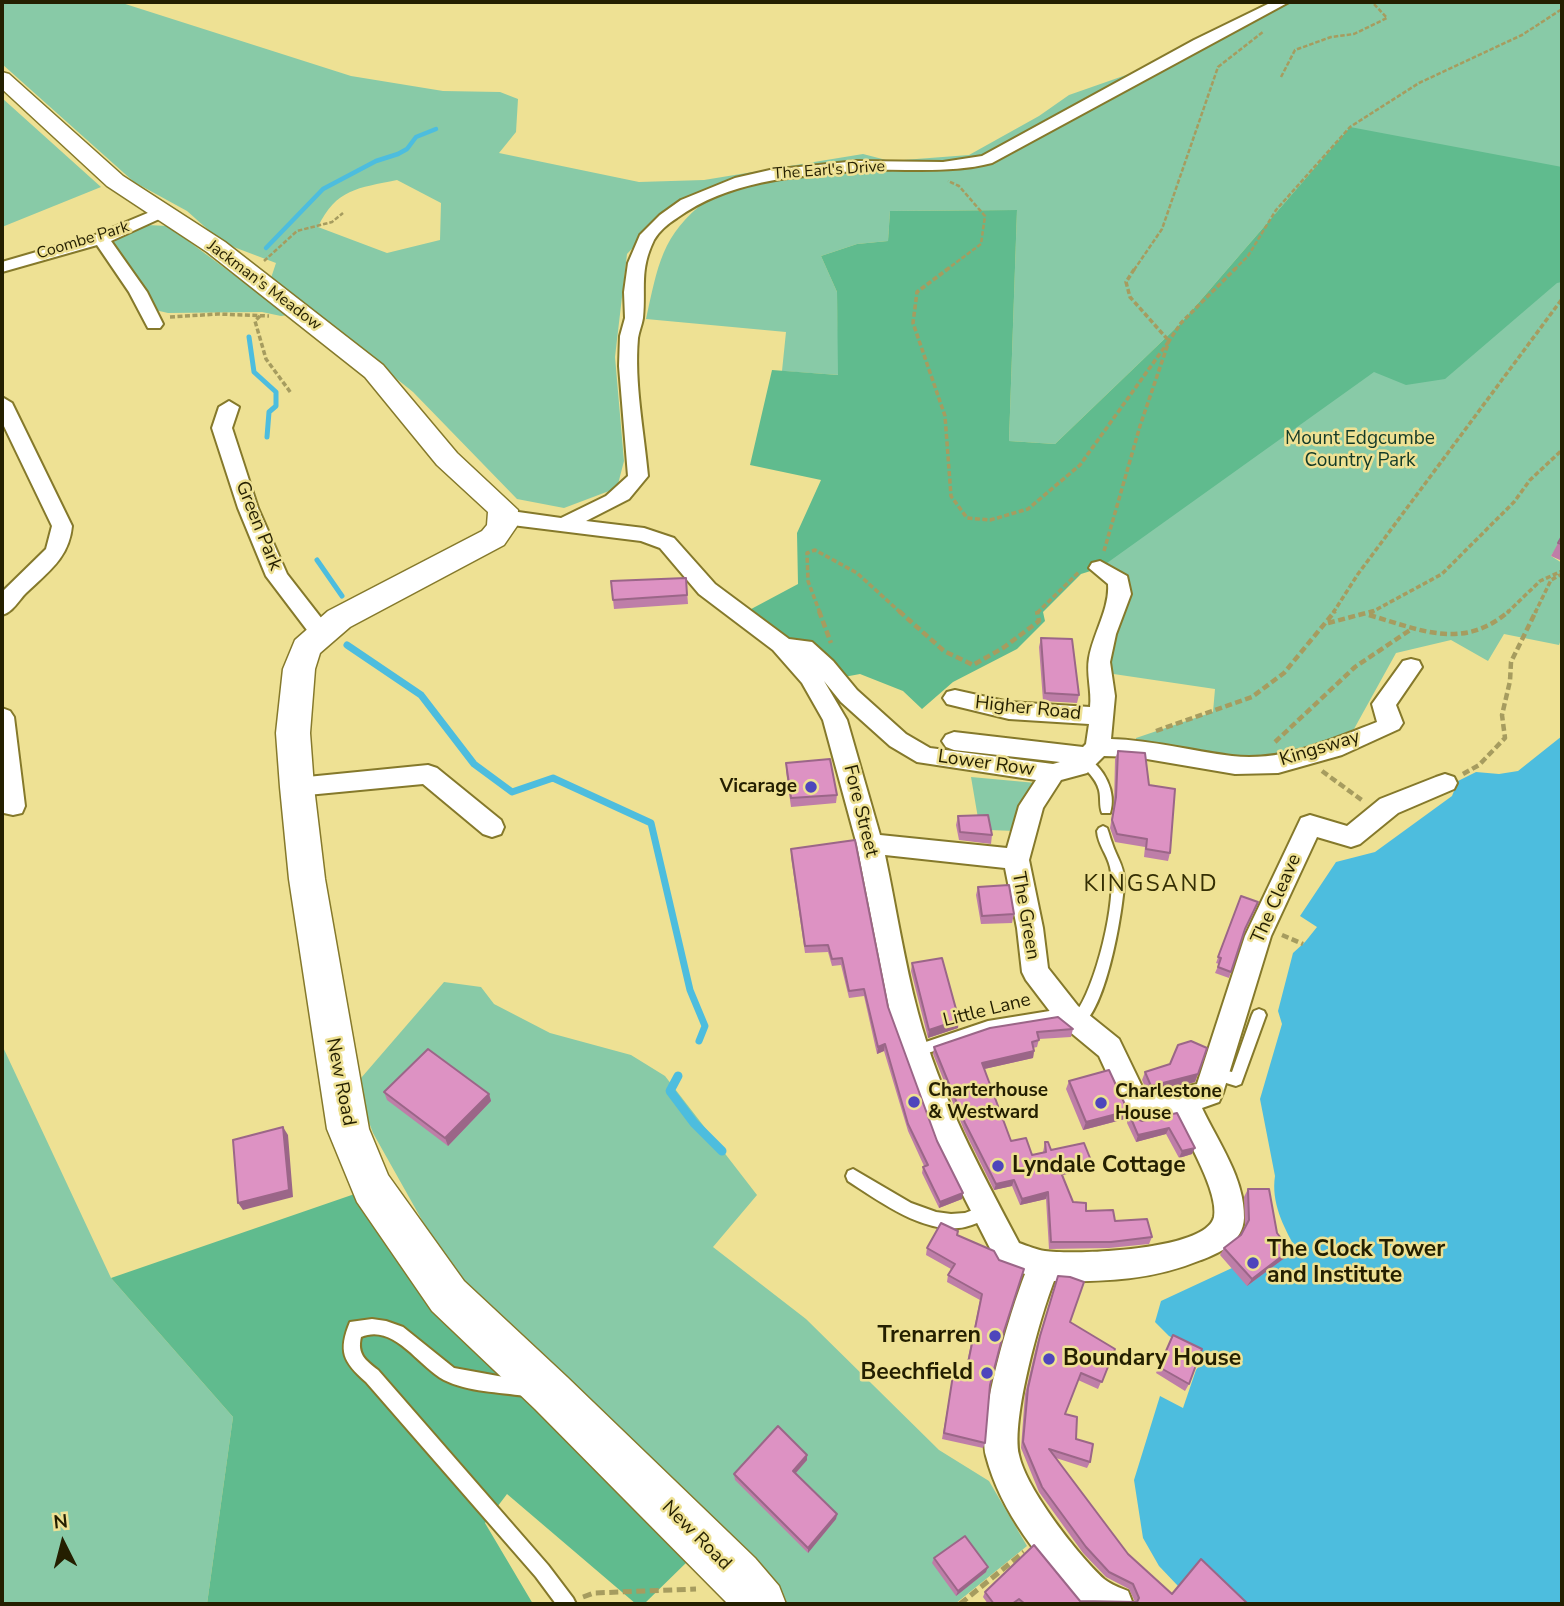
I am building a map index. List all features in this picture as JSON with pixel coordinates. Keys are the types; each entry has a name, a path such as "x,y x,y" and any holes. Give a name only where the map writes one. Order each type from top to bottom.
{"street":[{"name":"The Earl's Drive","path":"562,526 579,514 618,499 638,476 628,366 629,336 634,318 633,292 637,263 648,236 666,218 687,203 770,175 857,166 943,167 986,160 1199,43 1282,2"},
{"name":"Jackman's Meadow","path":"2,78 115,181 249,272 374,371 397,393 447,459 466,479 494,500 503,510 504,516"},
{"name":"Coombe Park","path":"2,267 101,239 162,212"},
{"path":"101,239 138,292 152,321"},
{"path":"2,403 62,526 63,541 53,560 11,593 2,608"},
{"name":"Green Park","path":"229,407 222,428 248,508 277,576 321,634"},
{"name":"Fore Street","path":"504,516 562,526 644,535 667,543 707,589 781,644 810,677 835,720 870,845 904,1013 916,1051 953,1146 1009,1254 1044,1266 1102,1267 1170,1258 1217,1239 1229,1220 1225,1187 1184,1102"},
{"name":"New Road","path":"504,516 502,526 493,538 464,556 339,619 306,648 294,696 293,733 307,879 348,1129 372,1188 448,1296 737,1576 761,1604"},
{"path":"1091,755 1103,696 1098,662 1120,594 1119,581 1100,567"},
{"name":"Lower Row","path":"781,644 804,648 825,667 849,696 898,740 925,756 1053,774 1079,768 1091,755"},
{"name":"Kingsway","path":"954,741 1091,755 1135,748 1236,765 1284,762 1334,749 1391,723 1384,704 1411,667"},
{"name":"Higher Road","path":"956,698 971,704 1018,710 1101,716"},
{"path":"2,717 16,811"},
{"path":"298,788 428,774 492,827"},
{"name":"The Green","path":"1053,774 1031,806 1016,860 1030,928 1035,972 1072,1018 1109,1048 1139,1112 1184,1102"},
{"name":"The Cleave","path":"1184,1102 1209,1093 1258,936 1310,825 1351,837 1389,806 1445,783"},
{"path":"870,845 900,844 958,853 993,854 1016,860"},
{"path":"1044,1266 1025,1314 1004,1413 1002,1454 1014,1484 1043,1536 1093,1593 1115,1604"}],"lane":[{"path":"1091,755 1108,793 1106,810"},
{"path":"1072,1018 1089,1006 1106,952 1118,892 1116,867 1106,851 1103,831"},
{"path":"1215,1074 1236,1080 1259,1015"},
{"name":"Little Lane","path":"916,1051 988,1027 1072,1018"},
{"path":"853,1175 902,1208 945,1220 966,1220 986,1212"},
{"path":"551,1393 451,1375 398,1331 372,1325 356,1328 349,1346 355,1362 372,1376 542,1571 567,1604"}],"path":[{"path":"1281,77 1295,50 1331,37 1354,34 1387,18 1372,2"},
{"path":"940,177 959,186 985,216 981,244 917,292 912,323 945,416 951,496 967,518 990,520 1028,509 1080,466 1181,323 1248,256 1276,210 1350,127 1419,83 1522,35 1562,9"},
{"path":"1169,341 1130,297 1126,282 1162,229 1218,66 1270,26"},
{"path":"249,272 303,228 317,227 336,220 343,213"},
{"path":"1214,712 1252,697 1284,673 1327,623 1358,574 1562,299"},
{"path":"152,321 205,315 261,315 280,318 305,316"},
{"path":"261,315 255,321 266,359 291,393"},
{"path":"825,667 831,644 808,581 807,553 815,550 857,573 944,651 973,665 1003,648 1039,621 1037,611 1082,569 1100,567 1140,426 1169,341"},
{"path":"1327,623 1368,614 1442,574 1514,502 1530,480 1562,450"},
{"path":"1368,614 1439,636 1479,632 1491,627 1509,612 1544,575 1562,572"},
{"path":"1445,783 1479,765 1505,738 1502,715 1510,681 1510,663 1551,580 1562,572"},
{"path":"1249,765 1355,667 1414,628"},
{"path":"1284,762 1292,767 1324,772 1380,814"},
{"path":"960,1604 1043,1536"},
{"path":"594,1593 674,1590"}],"green space":[{"name":"Mount Edgcumbe Country Park","path":"2,2 119,2 351,76 443,91 500,92 518,99 516,132 499,153 639,182 704,180 863,154 890,161 969,155 1039,116 1069,95 1129,74 1160,72 1210,32 1268,2 1562,2 1562,539 1551,556 1562,563 1562,637 1559,645 1504,634 1488,661 1451,640 1396,653 1354,729 1330,742 1235,765 1135,748 1136,738 1213,712 1215,689 1100,672 1120,594 1100,568 1350,127 1181,323 1055,444 1009,441 1017,210 890,211 888,241 857,244 821,256 837,292 839,375 782,371 786,332 646,319 658,267 671,239 692,213 707,200 705,192 678,200 627,254 615,357 624,461 617,488 564,508 517,499 413,392 271,278 276,263 223,243 187,211 134,182 2,64","holes":["397,180 441,203 440,240 387,253 318,227 332,205 350,192"]},
{"path":"2,98 101,187 2,227"},
{"path":"1350,127 1562,167 1562,282 1557,283 1445,379 1406,385 1374,372 1100,568 1081,574 1043,612 1045,621 1017,649 953,682 922,709 903,691 860,674 833,679 740,615 798,584 797,533 821,480 750,465 772,370 838,375 837,292 821,256 857,244 888,241 890,211 1017,210 1009,441 1055,444 1181,323"},
{"path":"147,225 168,226 288,315 262,312 168,313 155,310 113,243 119,236"},
{"path":"971,777 1036,783 1016,831 988,830 979,824"},
{"path":"444,982 481,987 494,1004 550,1033 631,1055 665,1076 757,1195 713,1247 806,1319 939,1450 989,1481 1027,1546 955,1604 768,1604 576,1406 441,1254 373,1133 355,1085"},
{"path":"2,1045 111,1278 233,1417 207,1604 2,1604"},
{"path":"372,1188 689,1560 644,1604 636,1604 507,1494 485,1523 533,1604 207,1604 233,1417 111,1278"}],"water":[{"path":"1562,736 1562,1604 1239,1604 1178,1586 1159,1566 1143,1538 1134,1480 1160,1396 1183,1408 1196,1370 1206,1356 1169,1336 1155,1322 1161,1301 1232,1268 1248,1285 1296,1249 1276,1204 1275,1176 1260,1099 1282,1024 1278,1011 1293,953 1317,927 1300,916 1336,862 1375,852 1452,796 1458,781 1476,772 1499,774 1518,771"}],"building":[{"path":"686,578 687,595 613,600 611,581"},
{"path":"1041,638 1072,639 1079,695 1045,693"},
{"path":"1118,751 1145,753 1149,785 1175,789 1170,853 1146,849 1147,839 1117,834 1112,820"},
{"name":"Vicarage","path":"830,759 837,795 791,798 786,763"},
{"path":"988,815 992,835 960,832 958,816"},
{"path":"855,840 888,1007 937,1141 963,1193 940,1202 923,1167 928,1165 908,1124 885,1044 878,1047 864,989 849,991 842,958 832,959 828,945 805,946 791,849"},
{"path":"1009,885 1014,914 982,916 978,887"},
{"path":"1241,896 1258,902 1245,929 1231,972 1218,967 1221,958 1218,957"},
{"path":"942,958 959,1020 929,1030 912,963"},
{"path":"1058,1017 1073,1029 1037,1032 1039,1040 1032,1042 1034,1051 982,1063 1011,1141 1026,1138 1032,1155 1046,1152 1045,1142 1048,1142 1051,1150 1084,1143 1092,1163 1060,1170 1073,1202 1086,1203 1086,1211 1113,1210 1115,1221 1147,1219 1152,1237 1111,1242 1051,1242 1048,1192 1022,1199 1014,1180 996,1184 965,1123 934,1047 990,1028"},
{"path":"1191,1041 1207,1048 1198,1074 1151,1086 1145,1072 1170,1064 1178,1045"},
{"path":"428,1049 489,1094 445,1138 384,1092"},
{"name":"Charlestone House","path":"1109,1070 1128,1111 1086,1122 1069,1081"},
{"path":"1177,1113 1195,1148 1182,1151 1169,1128 1138,1135 1130,1116 1142,1121"},
{"path":"283,1127 289,1190 238,1203 233,1140"},
{"path":"1248,1189 1269,1189 1277,1233 1290,1250 1252,1279 1224,1248 1241,1235 1249,1220"},
{"path":"941,1223 958,1231 957,1235 994,1251 999,1260 1024,1269 990,1385 985,1443 944,1433 953,1375 965,1378 982,1294 948,1275 955,1264 927,1248"},
{"path":"1058,1276 1084,1282 1070,1322 1115,1349 1102,1382 1081,1373 1065,1414 1077,1417 1076,1439 1093,1444 1090,1462 1049,1449 1128,1554 1172,1594 1201,1559 1248,1604 1025,1604 1019,1599 1012,1604 994,1604 985,1592 1034,1545 1080,1601 1137,1602 1139,1598 1133,1584 1109,1572 1086,1547 1042,1487 1023,1442 1028,1388"},
{"path":"1173,1335 1202,1349 1189,1384 1159,1367"},
{"path":"778,1426 807,1455 793,1471 837,1514 808,1548 734,1474"},
{"path":"965,1536 988,1567 958,1591 934,1558"}],"waterway":[{"path":"266,248 323,189 376,161 398,154 407,149 416,137 436,129"},
{"path":"249,337 254,372 276,392 276,406 269,412 267,437"},
{"path":"317,560 342,596"},
{"path":"347,645 421,695 474,764 512,792 553,778 651,823 690,990 705,1026 699,1041"},
{"path":"678,1076 670,1091 694,1123 722,1151"}],"place":[{"name":"Vicarage","path":"811,787"},
{"name":"Charterhouse & Westward","path":"914,1102"},
{"name":"Charlestone House","path":"1101,1103"},
{"name":"Lyndale Cottage","path":"998,1166"},
{"name":"The Clock Tower and Institute","path":"1253,1263"},
{"name":"Trenarren","path":"995,1336"},
{"name":"Boundary House","path":"1049,1359"},
{"name":"Beechfield","path":"987,1373"}],"district":[{"name":"KINGSAND","path":"1151,885"}]}
